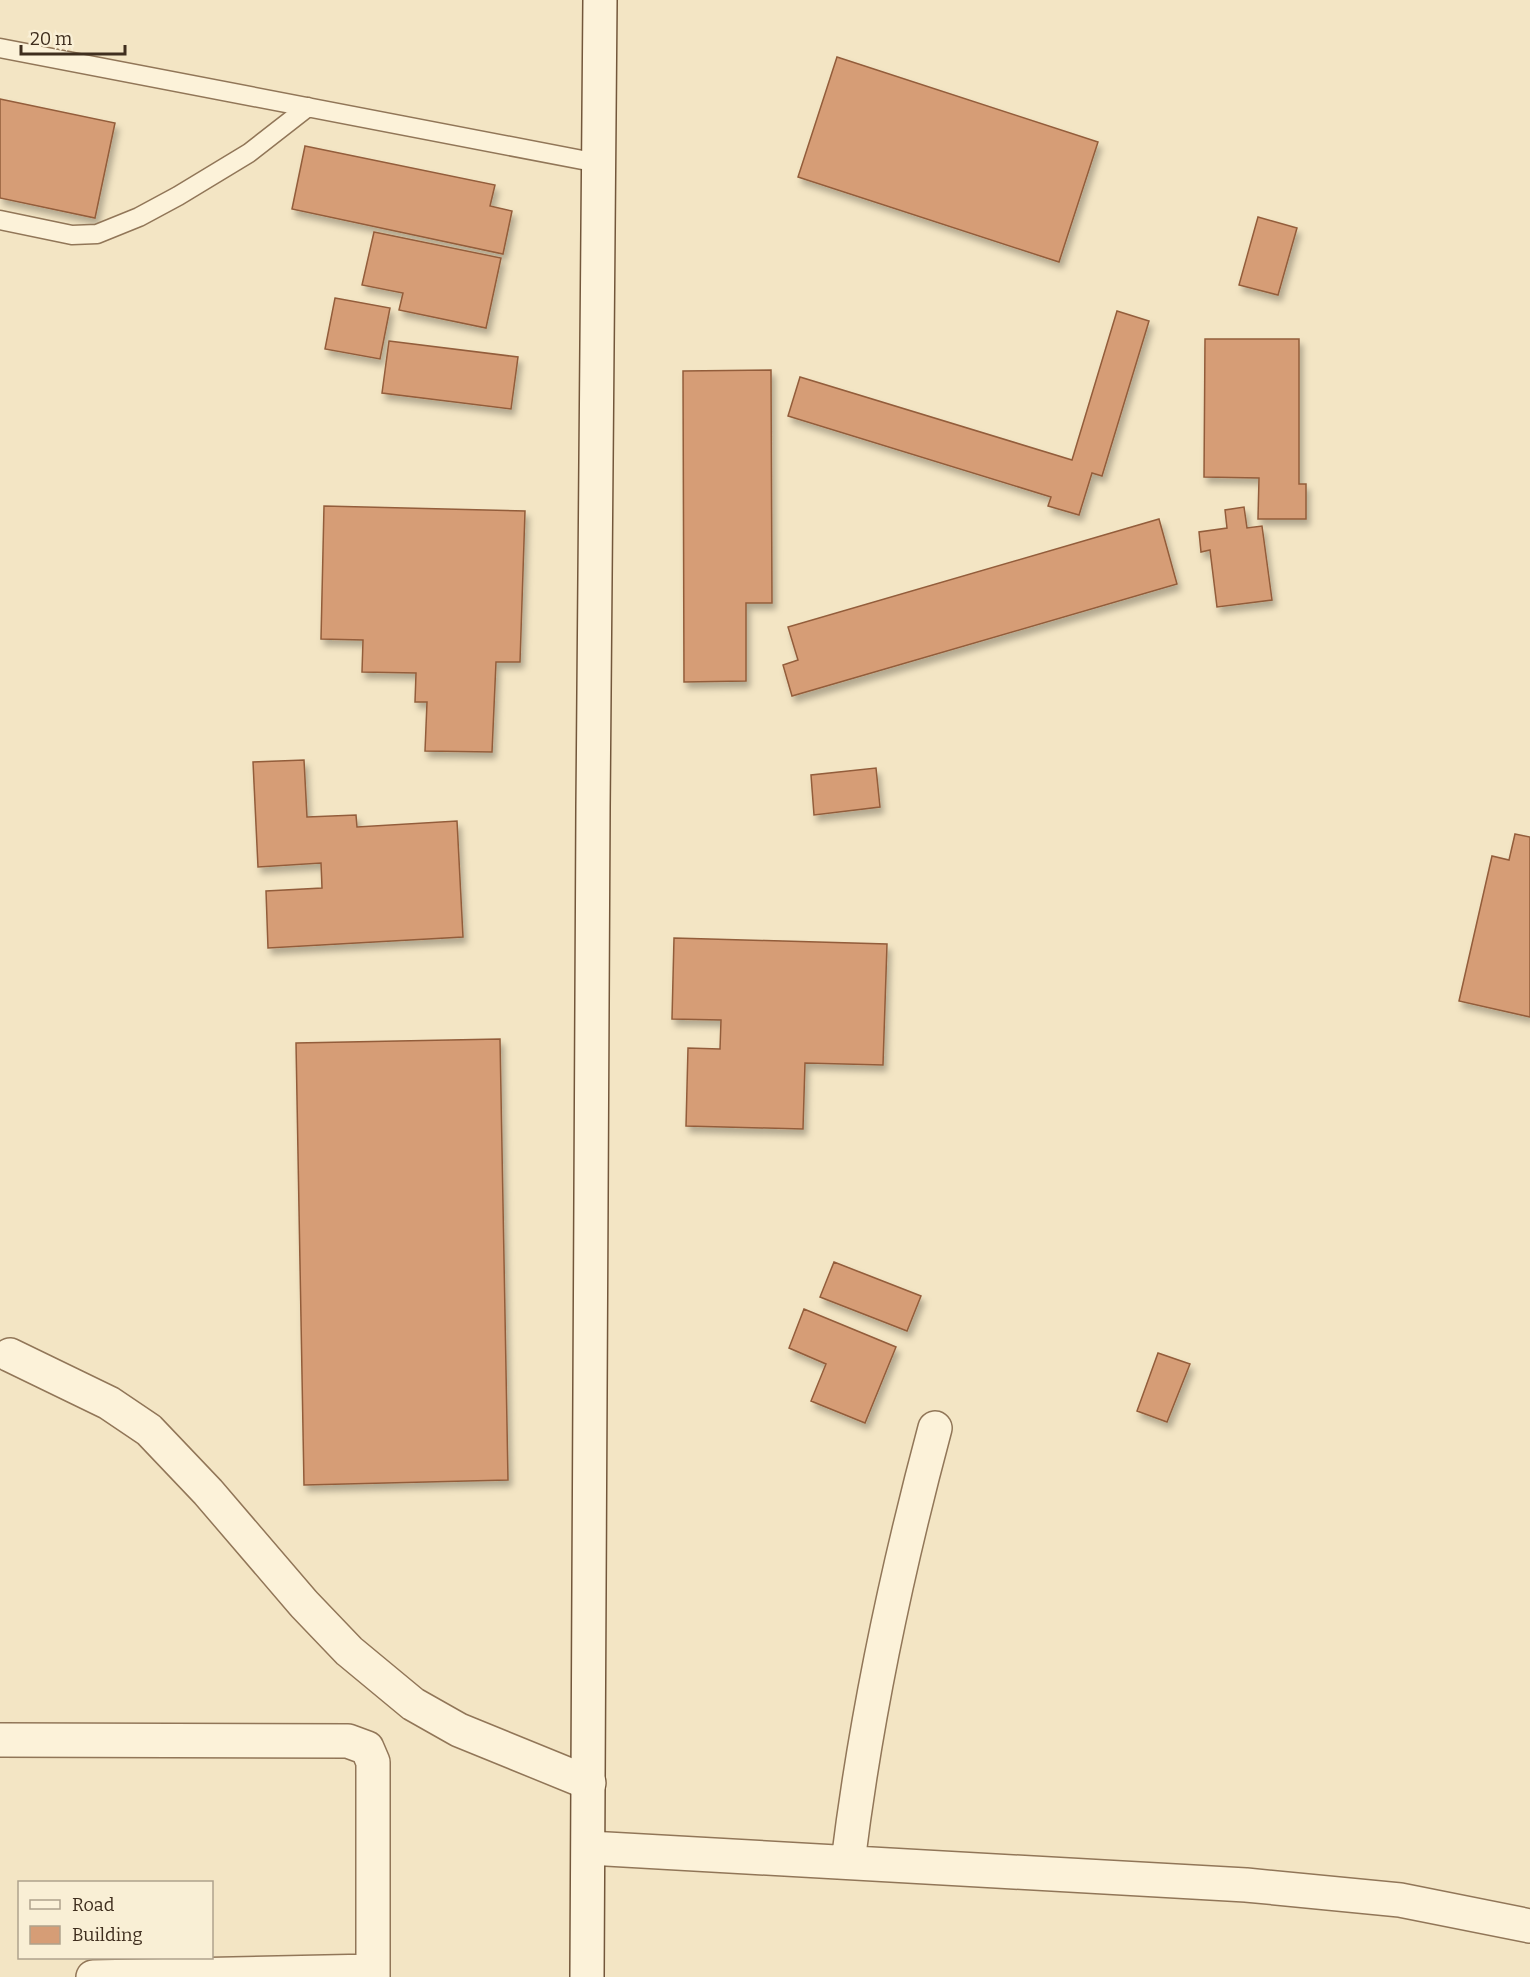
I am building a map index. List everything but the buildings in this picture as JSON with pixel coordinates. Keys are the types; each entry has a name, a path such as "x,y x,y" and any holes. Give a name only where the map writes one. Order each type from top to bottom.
{"street":[{"path":"587,1977 600,0"},
{"path":"10,1355 109,1403 149,1430 208,1492 304,1604 348,1651 413,1704 459,1730 589,1783"},
{"path":"848,1862 856,1799 900,1569 935,1428"},
{"path":"0,1740 348,1741 367,1748 373,1762 373,1974 93,1977"},
{"path":"589,1848 1246,1885 1400,1900 1530,1926"}],"lane":[{"path":"0,48 598,163"},
{"path":"0,220 72,235 97,234 139,217 178,196 249,153 308,107"}]}
